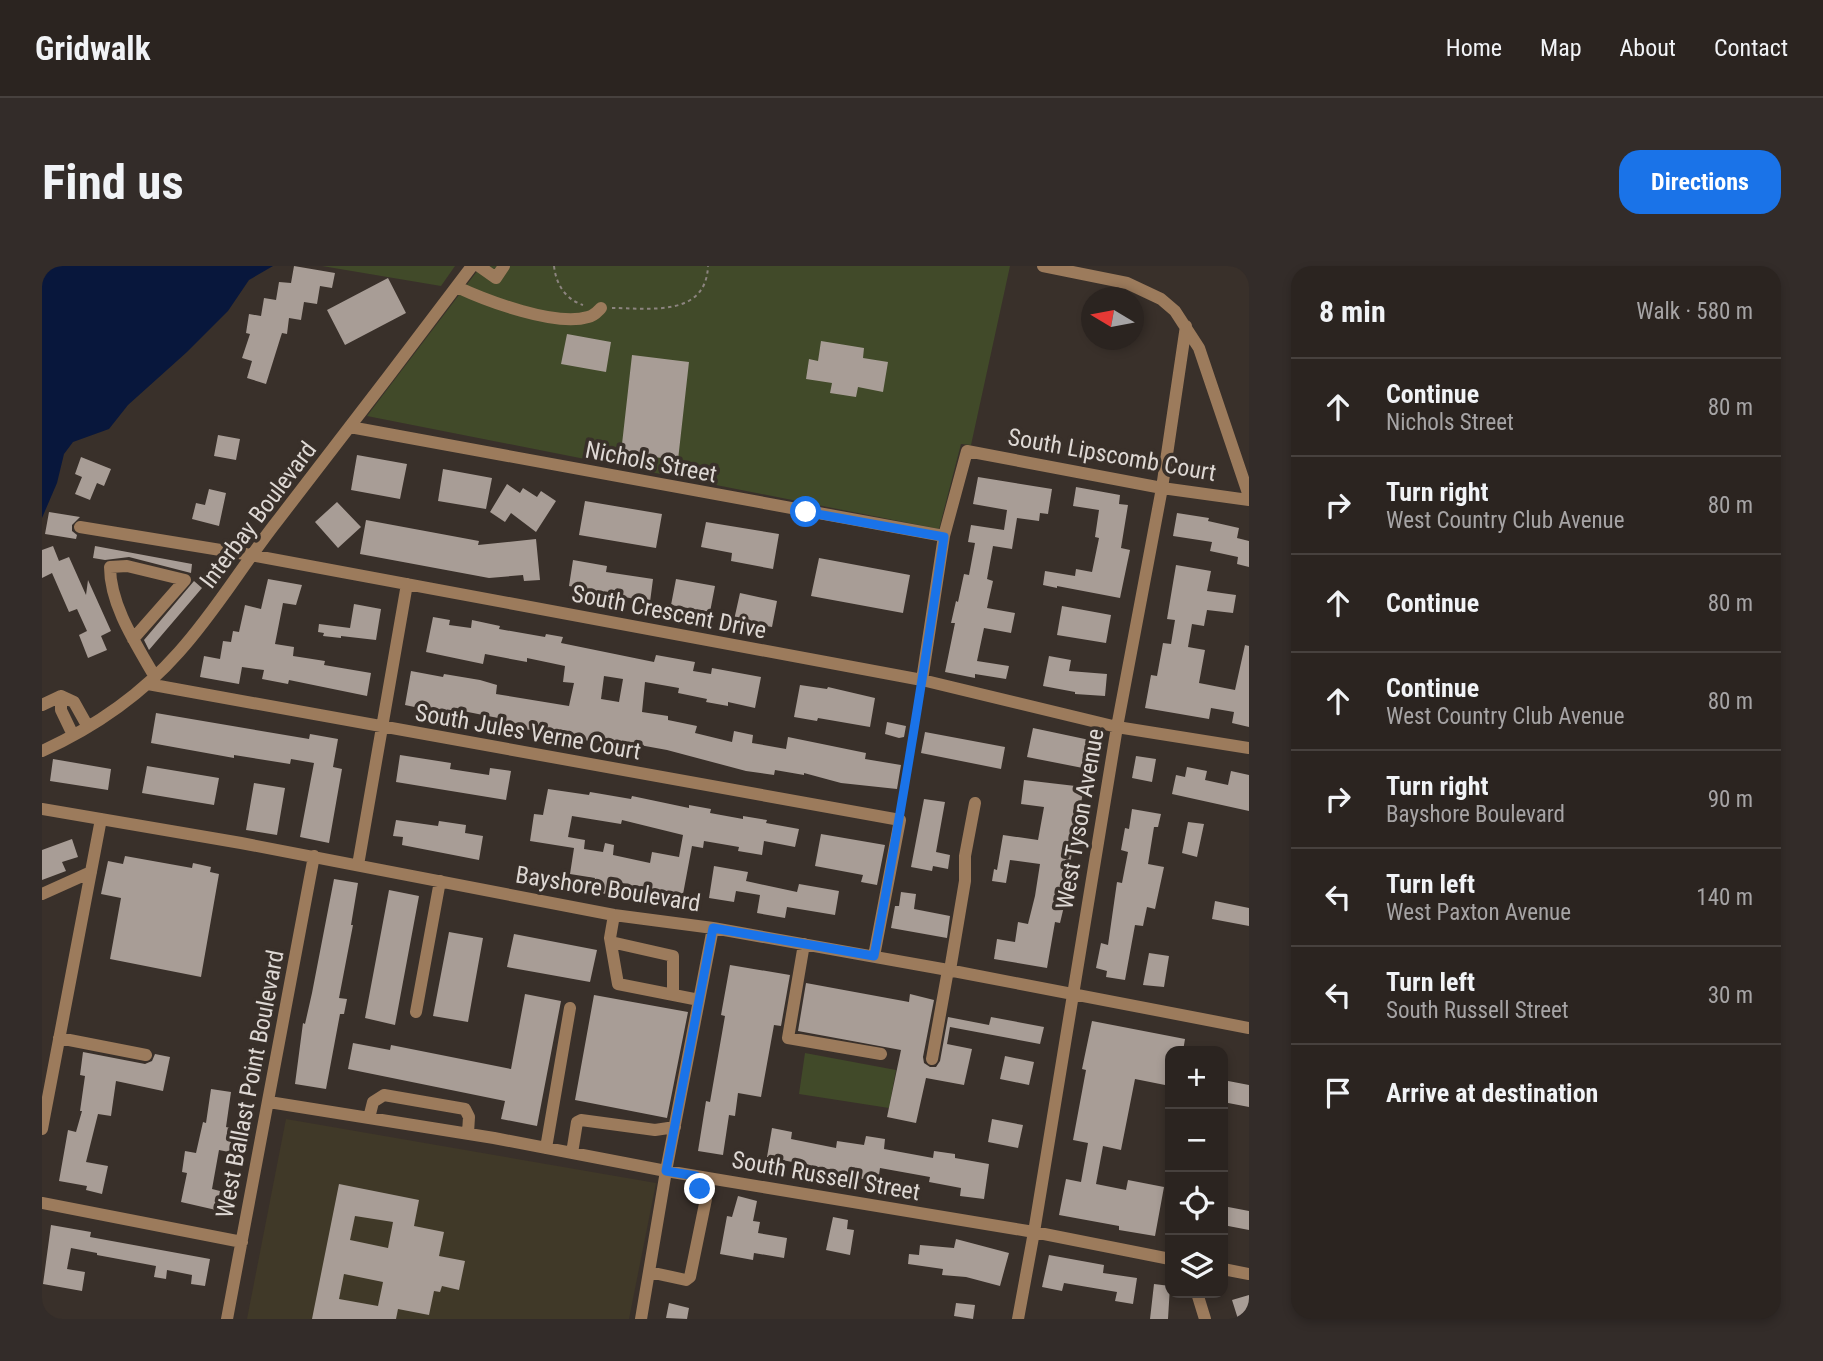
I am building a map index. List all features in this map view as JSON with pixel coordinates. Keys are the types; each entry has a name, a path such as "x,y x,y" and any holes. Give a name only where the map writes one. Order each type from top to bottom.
{"street":[{"name":"Interbay Boulevard","path":"42,751 88,727 128,701 152,680 205,620 251,555 472,266"},
{"path":"479,266 496,278 504,266"},
{"path":"1043,266 1127,283 1161,299 1175,311 1199,348 1247,482 1249,498"},
{"path":"457,287 488,301 566,320 586,318 601,308"},
{"name":"West Tyson Avenue","path":"1018,1319 1117,726 1162,488 1186,326"},
{"name":"Nichols Street","path":"350,427 944,537"},
{"name":"South Lipscomb Court","path":"944,537 967,451 1162,488 1249,498"},
{"name":"South Crescent Drive","path":"80,527 251,555 922,680 1117,726 1249,748"},
{"path":"922,680 944,537"},
{"path":"133,639 185,580 127,566 110,567 110,585 133,639 152,680"},
{"path":"358,865 407,584"},
{"name":"South Jules Verne Court","path":"152,680 383,728 900,820"},
{"path":"61,696 74,702 88,727"},
{"path":"42,705 61,696"},
{"path":"61,696 61,710 73,735"},
{"path":"932,1059 965,881 965,856 975,803"},
{"name":"Bayshore Boulevard","path":"42,808 314,856 614,915 713,928 874,956 1249,1028"},
{"path":"42,1129 101,819"},
{"path":"874,956 900,820"},
{"name":"West Ballast Point Boulevard","path":"227,1319 314,856"},
{"path":"42,894 91,872"},
{"path":"416,1012 440,881"},
{"path":"614,915 611,942 618,984 699,1000"},
{"path":"640,1319 713,928"},
{"path":"611,942 673,956 673,995"},
{"path":"804,944 788,1038 881,1054"},
{"path":"545,1148 570,1008"},
{"path":"59,1038 146,1055"},
{"path":"369,1118 373,1102 384,1095 465,1109 469,1117 468,1133"},
{"name":"South Russell Street","path":"268,1102 468,1133 666,1171 1034,1233 1165,1258"},
{"path":"572,1153 577,1122 581,1120 655,1130 675,1127"},
{"path":"649,1272 686,1280 690,1277 706,1199 697,1186 696,1176"},
{"path":"42,1203 242,1242"},
{"path":"1228,1270 1249,1274"},
{"path":"1199,1298 1206,1319"}],"path":[{"path":"554,266 558,283 569,297 576,302 601,308 679,306 696,296 704,286 708,266"},
{"path":"900,820 922,680"}],"shaded area":[{"path":"286,1119 656,1183 629,1319 247,1319"}],"green space":[{"path":"322,266 455,266 441,286"},
{"path":"481,266 1010,266 971,445 961,444 939,529 367,416"},
{"path":"805,1053 896,1070 889,1108 799,1094"}],"water":[{"path":"42,266 273,266 249,280 228,311 128,405 109,429 73,442 64,454 57,483 42,518"}],"building":[{"path":"294,266 335,273 332,288 320,286 317,304 304,302 301,320 289,318 287,334 282,333 266,384 247,378 252,361 242,358 250,334 246,333 249,314 261,316 264,298 276,300 279,282 291,283"},
{"path":"388,278 406,313 345,345 327,310"},
{"path":"567,334 611,342 606,372 561,364"},
{"path":"821,341 864,348 863,358 888,362 883,392 858,387 856,397 830,393 832,383 806,379 809,359 818,361"},
{"path":"632,355 689,362 678,460 621,453"},
{"path":"218,435 240,439 236,460 214,456"},
{"path":"357,455 407,464 400,499 351,490"},
{"path":"81,457 111,469 104,486 97,483 90,500 75,494 82,477 75,474"},
{"path":"443,469 492,478 486,509 438,501"},
{"path":"978,477 1052,489 1048,514 1040,513 1039,521 1017,518 1012,549 993,546 987,579 993,581 987,608 1015,613 1011,633 984,628 977,661 1009,666 1006,679 975,674 975,678 945,672 955,623 951,623 956,601 958,602 964,574 969,575 975,543 968,542 971,525 1004,530 1007,510 973,504"},
{"path":"507,484 520,493 523,488 537,497 541,491 556,501 536,532 511,513 505,522 490,512"},
{"path":"1076,487 1120,495 1119,504 1128,505 1121,548 1130,550 1120,598 1043,585 1045,571 1075,576 1076,569 1092,572 1099,538 1095,537 1099,510 1073,506"},
{"path":"209,489 226,493 219,526 192,519 196,503 205,505"},
{"path":"585,501 662,514 656,548 579,535"},
{"path":"337,502 361,527 338,548 315,522"},
{"path":"49,512 80,517 72,525 76,539 45,534"},
{"path":"1177,513 1209,518 1208,521 1239,528 1237,538 1249,541 1249,567 1237,564 1238,557 1210,551 1212,542 1173,536"},
{"path":"366,520 479,541 478,545 536,539 540,580 524,581 523,575 489,578 360,554"},
{"path":"706,522 779,534 773,569 731,561 732,553 701,547"},
{"path":"53,546 59,561 69,557 86,595 88,580 111,631 101,636 107,650 88,658 79,635 87,631 77,609 69,612 52,573 42,578 42,550"},
{"path":"95,546 192,564 191,573 129,557 105,560 93,558"},
{"path":"819,558 910,575 903,613 811,596"},
{"path":"573,560 607,566 606,572 653,579 650,602 569,586"},
{"path":"1176,565 1211,571 1207,591 1236,595 1233,613 1207,610 1204,626 1192,624 1188,647 1205,650 1199,683 1235,690 1245,645 1249,646 1249,727 1232,723 1234,712 1211,708 1209,719 1145,708 1151,675 1157,676 1163,643 1171,644 1175,620 1167,619"},
{"path":"268,579 302,585 296,605 283,603 275,644 294,647 293,656 325,661 324,665 371,673 367,696 289,680 288,684 262,679 264,670 242,667 239,684 200,677 204,656 220,659 223,641 231,642 233,631 239,632 245,605 261,609"},
{"path":"676,579 715,586 710,612 671,605"},
{"path":"194,581 202,588 149,650 144,640"},
{"path":"740,593 777,601 772,627 734,620"},
{"path":"354,604 381,609 376,640 323,636 324,633 318,632 319,624 350,628"},
{"path":"1062,606 1111,615 1106,643 1057,635"},
{"path":"433,617 450,620 449,625 471,628 472,620 500,626 499,629 545,637 546,634 563,637 561,643 654,662 656,655 695,662 693,671 711,674 712,668 761,677 755,708 728,702 728,706 706,702 707,699 678,693 679,688 645,682 642,712 668,716 668,720 697,726 695,733 732,742 734,731 753,735 752,743 786,749 788,737 866,753 865,759 901,765 897,789 841,783 804,773 775,770 774,775 746,771 667,750 634,744 633,749 497,724 498,718 463,711 462,717 405,705 411,671 480,680 497,685 496,694 569,706 574,683 563,682 565,666 527,658 527,662 485,654 483,664 426,652","holes":["604,676 623,679 619,702 601,699"]},
{"path":"1049,656 1071,660 1069,671 1107,674 1105,696 1075,694 1043,686"},
{"path":"800,685 828,687 875,698 870,727 818,718 817,721 794,717"},
{"path":"156,713 309,739 310,734 338,739 333,767 342,769 329,843 300,837 314,763 291,759 290,764 234,755 234,758 151,743"},
{"path":"887,722 906,726 904,737 885,734"},
{"path":"1033,728 1099,742 1093,770 1027,757"},
{"path":"925,732 1005,747 1001,769 921,753"},
{"path":"400,755 451,763 450,769 489,775 490,768 511,771 506,800 396,782"},
{"path":"1136,756 1156,759 1152,782 1132,778"},
{"path":"53,759 111,769 108,790 50,781"},
{"path":"147,766 219,778 214,805 142,793"},
{"path":"1187,767 1207,771 1205,780 1228,785 1231,771 1249,775 1249,811 1172,794 1176,775 1185,777"},
{"path":"1024,780 1084,787 1065,902 1060,923 1055,922 1047,968 994,959 997,939 1015,942 1018,922 1028,924 1035,896 1040,864 1010,860 1006,883 992,881 994,869 997,870 1003,835 1038,840 1044,807 1021,804"},
{"path":"254,783 285,788 277,835 246,830"},
{"path":"548,789 631,799 632,796 689,808 689,805 711,809 710,813 767,820 766,823 799,829 795,847 764,841 762,855 738,851 739,847 704,841 703,848 692,846 681,905 625,892 627,884 609,880 606,894 592,891 595,878 570,874 574,848 530,841 534,814 543,815","holes":["572,816 621,824 622,820 683,835 679,857 652,852 650,863 613,855 614,845 605,843 603,852 584,849 585,840 568,837"]},
{"path":"924,799 945,802 936,852 950,855 948,869 933,866 932,871 911,867"},
{"path":"1132,809 1161,814 1158,827 1154,827 1148,864 1164,867 1155,909 1147,907 1143,926 1135,925 1125,980 1106,977 1107,971 1096,968 1101,943 1108,945 1117,882 1122,883 1128,852 1121,850 1125,828 1129,829"},
{"path":"396,820 438,826 439,821 466,825 465,833 483,836 479,860 402,845 403,837 393,836"},
{"path":"1188,822 1204,824 1197,857 1182,853"},
{"path":"821,834 885,845 877,885 861,882 863,875 815,866"},
{"path":"72,839 78,857 62,862 66,871 42,880 42,850"},
{"path":"125,856 192,868 193,863 211,867 210,872 219,874 201,977 110,959 121,898 101,894 108,861 123,864"},
{"path":"714,866 748,872 746,881 797,892 799,884 839,891 835,915 787,907 785,918 757,913 760,895 736,891 734,902 709,898"},
{"path":"334,879 358,883 339,998 347,999 344,1014 340,1014 326,1089 295,1084 303,1023 305,1024 312,993"},
{"path":"389,890 419,896 395,1025 365,1018"},
{"path":"901,892 916,894 914,909 950,916 947,938 891,928"},
{"path":"1215,901 1249,908 1249,926 1212,919"},
{"path":"449,932 483,938 468,1022 433,1016"},
{"path":"514,934 597,950 590,982 507,967"},
{"path":"1149,953 1169,956 1164,987 1143,985"},
{"path":"730,965 790,975 781,1026 774,1025 761,1097 738,1093 735,1116 729,1115 723,1155 698,1151 706,1101 710,1102 725,1016 721,1015"},
{"path":"806,983 909,1002 910,994 934,1000 923,1057 924,1063 930,1067 936,1067 940,1061 948,1017 989,1025 991,1017 1044,1027 1040,1044 950,1027 947,1044 972,1049 964,1085 926,1078 916,1123 887,1117 901,1050 798,1031"},
{"path":"525,994 561,1001 537,1126 501,1119 505,1101 348,1069 353,1043 390,1050 391,1045 511,1069"},
{"path":"594,995 688,1012 667,1118 575,1100"},
{"path":"1092,1021 1185,1039 1184,1046 1165,1046 1165,1085 1135,1079 1121,1150 1103,1146 1096,1184 1126,1190 1128,1180 1164,1187 1155,1236 1059,1215 1066,1179 1081,1182 1088,1143 1073,1140 1086,1070 1082,1069"},
{"path":"83,1052 145,1064 152,1061 155,1054 170,1057 163,1091 116,1081 111,1116 98,1114 86,1162 108,1166 102,1194 86,1190 87,1186 59,1181 68,1130 76,1132 82,1111 85,1076 80,1075"},
{"path":"1005,1056 1034,1062 1029,1085 1000,1079"},
{"path":"1228,1081 1249,1085 1249,1107 1228,1103"},
{"path":"211,1089 231,1092 226,1127 234,1129 229,1152 219,1150 212,1189 220,1191 216,1210 181,1202 187,1173 182,1172 185,1151 196,1153 203,1122 206,1123"},
{"path":"992,1119 1023,1125 1018,1148 988,1142"},
{"path":"772,1128 792,1132 791,1139 836,1148 837,1141 864,1145 866,1136 885,1139 884,1149 933,1158 934,1151 955,1154 955,1158 989,1164 984,1199 960,1196 961,1188 929,1182 930,1177 880,1168 878,1182 767,1157"},
{"path":"339,1184 419,1200 414,1226 444,1232 439,1256 465,1261 459,1290 442,1286 440,1292 434,1291 429,1315 398,1309 396,1319 312,1319","holes":["355,1216 393,1222 388,1248 350,1240","344,1274 383,1282 378,1306 339,1299"]},
{"path":"738,1196 757,1201 753,1221 760,1222 758,1233 787,1238 784,1258 754,1253 753,1260 720,1254 727,1216 732,1217"},
{"path":"1228,1207 1249,1211 1249,1230 1228,1226"},
{"path":"833,1217 848,1220 847,1229 854,1230 850,1255 826,1250"},
{"path":"51,1225 91,1232 90,1237 210,1259 205,1286 191,1284 192,1275 167,1270 166,1279 154,1277 156,1266 71,1248 67,1269 85,1272 82,1291 43,1284"},
{"path":"956,1239 1009,1253 1000,1286 966,1277 942,1275 943,1269 908,1264 909,1254 919,1255 920,1245 954,1248"},
{"path":"1049,1255 1104,1265 1103,1273 1137,1278 1133,1304 1115,1301 1117,1292 1064,1283 1062,1291 1042,1287"},
{"path":"1154,1284 1165,1285 1165,1298 1169,1298 1168,1319 1150,1319"},
{"path":"1249,1295 1249,1319 1238,1319 1232,1300"},
{"path":"669,1303 689,1308 687,1319 666,1318"},
{"path":"956,1303 975,1305 973,1319 954,1316"}],"route":[{"path":"700,1189 695,1181 696,1176 666,1171 713,928 874,956 900,820 922,680 944,537 806,512"}]}
